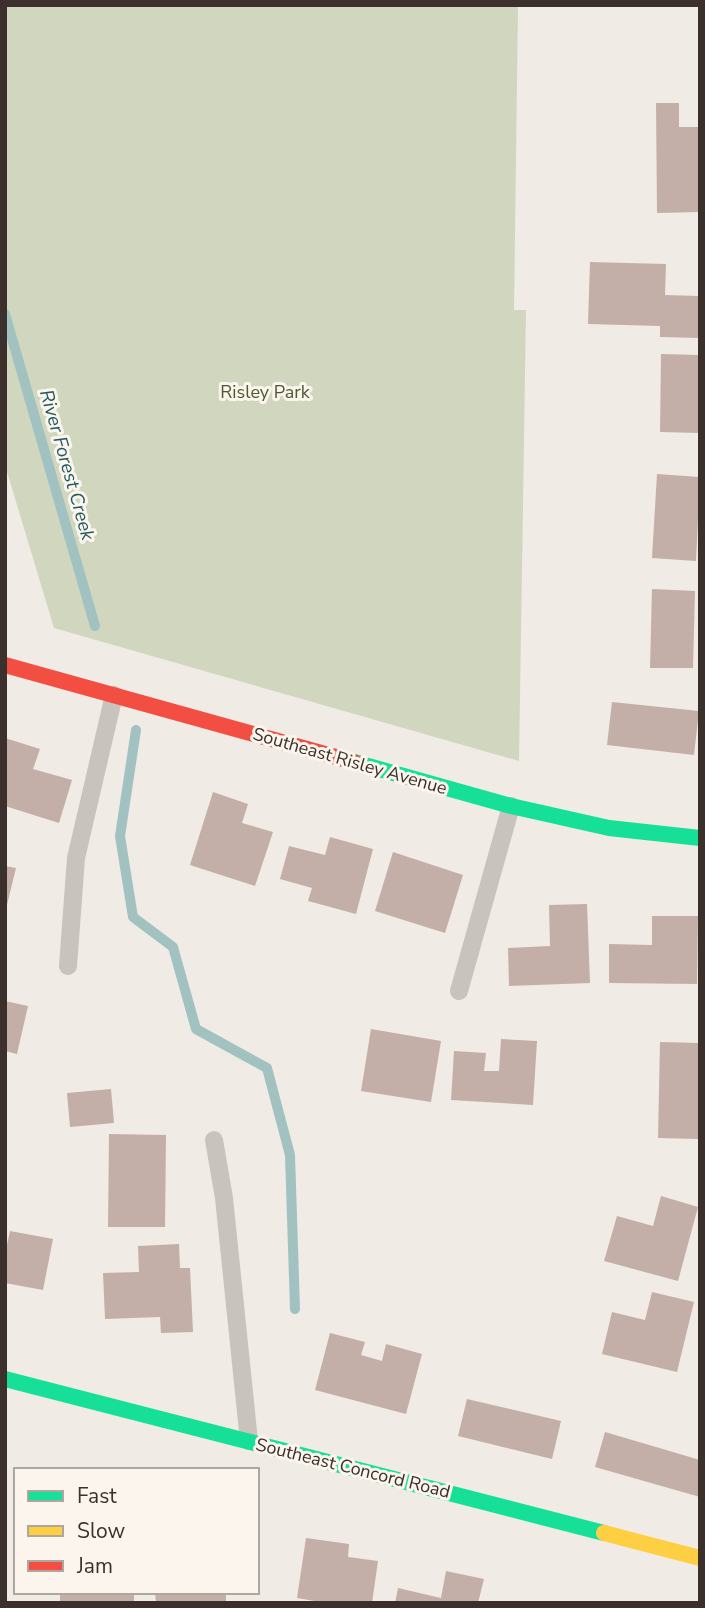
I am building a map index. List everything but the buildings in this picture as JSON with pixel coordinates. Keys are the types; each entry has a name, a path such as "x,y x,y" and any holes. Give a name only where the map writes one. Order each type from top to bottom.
{"street":[{"name":"Southeast Risley Avenue","path":"5,665 511,806 609,828 700,838"},
{"name":"Southeast Concord Road","path":"5,1379 700,1558"}],"lane":[{"path":"68,966 76,858 114,695"},
{"path":"459,991 511,806"},
{"path":"214,1140 224,1198 248,1441"}],"green space":[{"name":"Risley Park","path":"5,5 518,5 514,310 526,310 519,761 54,628 5,465"}],"waterway":[{"name":"River Forest Creek","path":"5,314 95,626"},
{"name":"River Forest Creek","path":"136,730 120,836 133,917 173,947 196,1029 267,1068 290,1155 295,1309"}],"traffic: fast":[{"path":"354,762 511,806 609,828 700,838"},
{"path":"5,1379 604,1533"}],"traffic: slow":[{"path":"604,1533 700,1558"}],"traffic: jam":[{"path":"5,665 354,762"}]}
